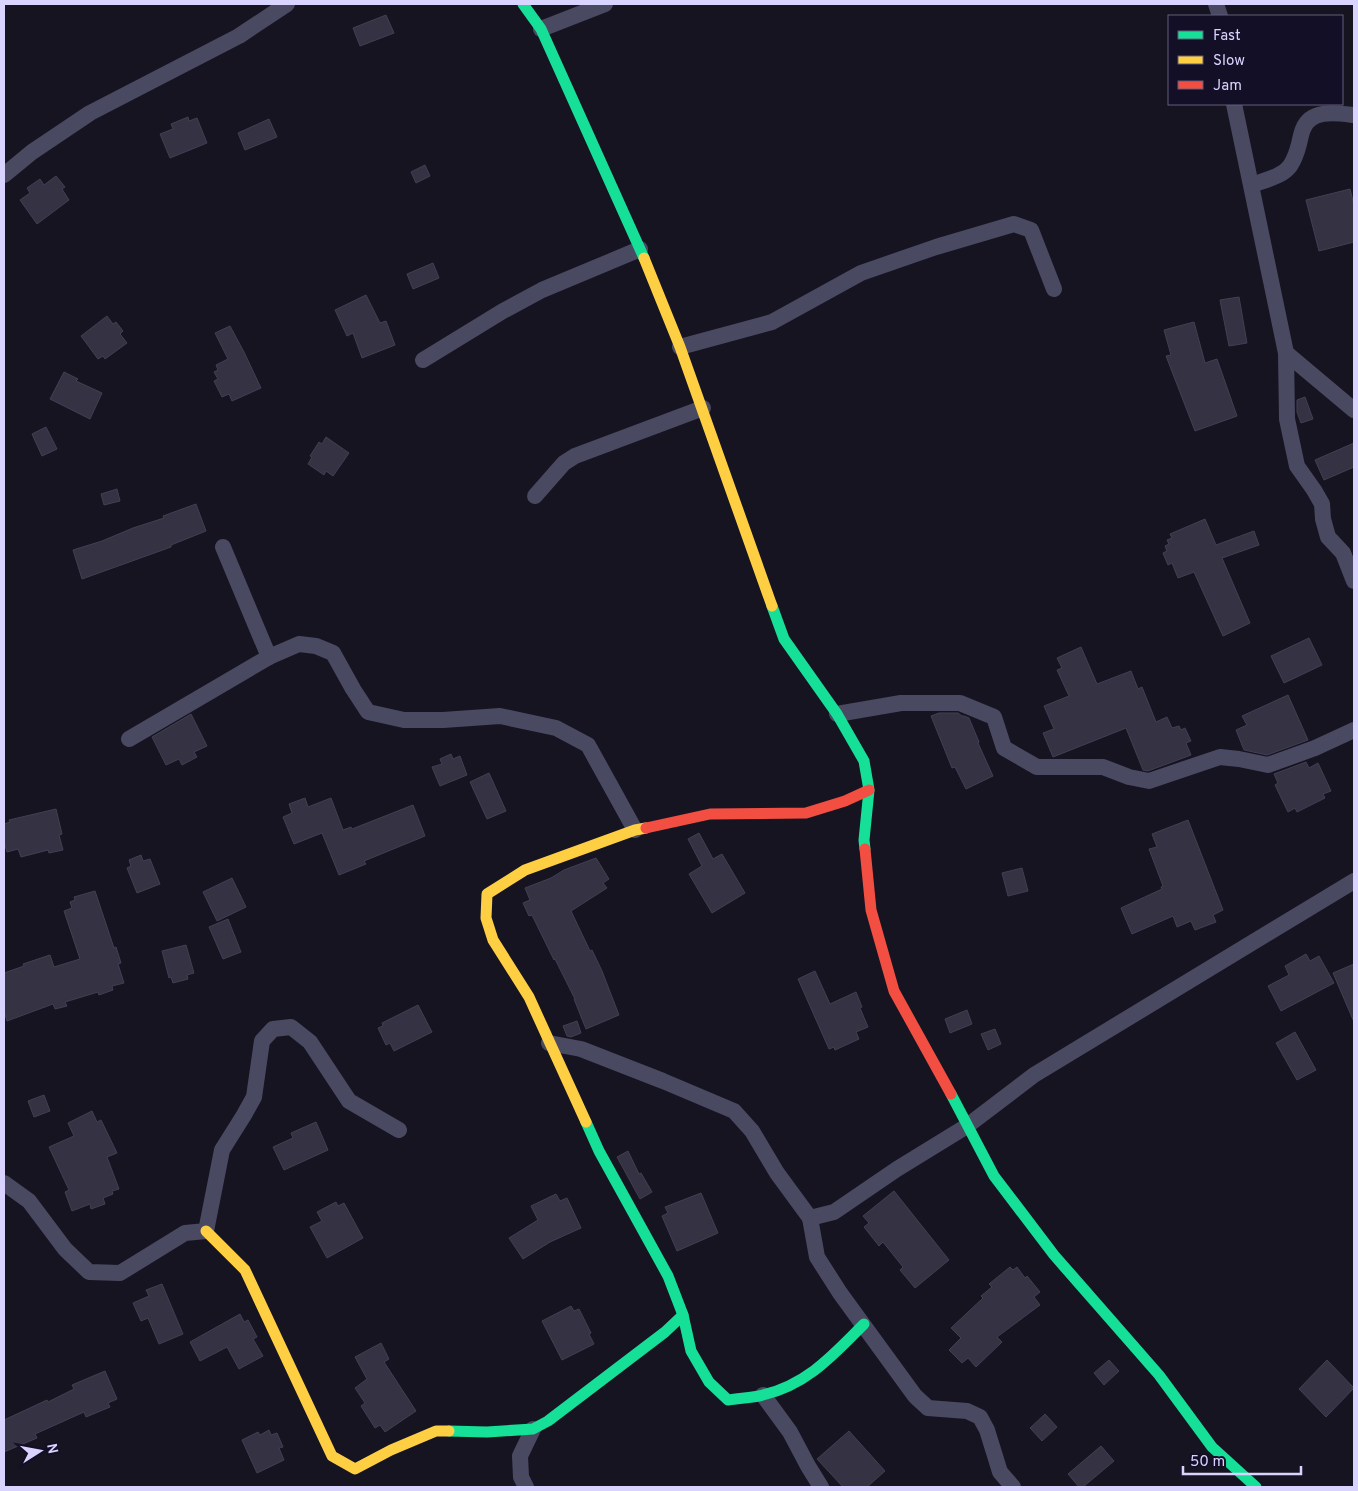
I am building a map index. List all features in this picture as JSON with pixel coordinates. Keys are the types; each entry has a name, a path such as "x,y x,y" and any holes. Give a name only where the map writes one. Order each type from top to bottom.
{"street":[{"path":"4,175 32,152 90,113 239,36 287,4"},
{"path":"523,4 541,29 640,249 680,346 784,639 837,714 864,761 869,790 864,840 872,910 894,991 994,1176 1054,1255 1159,1375 1212,1447 1256,1487"},
{"path":"541,29 605,4"},
{"path":"1234,105 1286,353 1287,419 1297,466 1322,504 1323,519 1328,538 1343,553 1354,581"},
{"path":"1252,185 1281,173 1290,166 1308,120 1317,115 1332,113 1354,114"},
{"path":"680,346 772,322 861,273 936,247 1014,224 1031,230 1054,289"},
{"path":"423,360 503,311 542,290 640,249"},
{"path":"1286,353 1354,410"},
{"path":"535,496 564,463 575,456 703,408"},
{"path":"223,547 269,657"},
{"path":"129,739 269,657 299,644 316,646 333,653 368,712 404,720 442,720 500,716 556,728 588,745 635,830"},
{"path":"837,714 901,703 960,703 994,718 1004,748 1037,767 1103,767 1129,777 1149,780 1220,757 1268,765 1314,748 1354,730"},
{"path":"864,1324 824,1364 796,1383 763,1395 728,1400 709,1382 692,1351 683,1315 668,1276 599,1151 528,997 493,940 486,918 487,894 525,870 635,830 710,814 806,812 845,801 869,790"},
{"path":"810,1218 834,1212 897,1169 968,1126 1034,1075 1354,881"},
{"path":"206,1231 222,1150 254,1097 262,1040 273,1029 291,1027 310,1042 349,1101 399,1130"},
{"path":"549,1043 581,1049 734,1111 752,1131 776,1174 810,1218 817,1257 840,1293 915,1396 928,1408 967,1411 980,1417 987,1430 1000,1472 1013,1487"},
{"path":"4,1183 29,1201 65,1249 89,1272 120,1273 185,1232 206,1231 245,1270 332,1456 355,1469 391,1450 436,1430 487,1432 533,1429 548,1421 665,1332 683,1315"},
{"path":"763,1395 790,1432 821,1487"},
{"path":"526,1487 521,1477 520,1456 533,1429"}],"building":[{"path":"386,15 394,33 360,46 353,28"},
{"path":"188,117 189,121 197,118 207,143 170,158 160,134 173,129 171,124"},
{"path":"269,119 277,137 245,150 238,133"},
{"path":"425,165 430,176 416,183 411,172"},
{"path":"56,176 65,187 62,189 69,200 37,224 20,200 30,193 27,188 40,179 44,185"},
{"path":"1350,189 1354,205 1354,242 1319,251 1306,200"},
{"path":"433,263 439,278 413,289 407,274"},
{"path":"366,295 380,323 386,321 395,345 362,358 353,333 347,336 335,310"},
{"path":"1239,297 1247,343 1229,346 1220,300"},
{"path":"107,316 113,324 116,322 123,331 120,334 127,343 105,359 103,356 98,359 81,336"},
{"path":"1194,322 1205,363 1217,359 1237,416 1195,431 1166,356 1171,355 1164,330"},
{"path":"230,326 261,388 232,401 229,394 222,397 214,381 218,379 214,372 218,370 216,365 228,359 215,333"},
{"path":"64,372 78,379 76,381 102,393 90,419 50,399"},
{"path":"1305,397 1313,419 1301,423 1297,412 1297,400"},
{"path":"46,427 57,449 42,456 32,434"},
{"path":"326,437 349,453 333,476 326,471 324,475 308,464 312,457 310,456 319,442 322,444"},
{"path":"1354,443 1354,467 1324,480 1315,460"},
{"path":"117,489 120,501 104,505 101,494"},
{"path":"196,504 206,531 171,545 171,547 82,579 73,550 164,518 163,516"},
{"path":"1205,519 1216,545 1254,531 1259,545 1222,558 1250,623 1223,636 1194,572 1178,578 1172,563 1168,565 1163,553 1167,551 1165,546 1169,544 1167,540 1172,538 1170,534"},
{"path":"1309,638 1322,665 1284,683 1271,656"},
{"path":"1081,647 1097,684 1131,671 1138,689 1142,687 1156,722 1167,717 1172,728 1179,726 1181,730 1185,728 1191,741 1186,743 1191,755 1148,771 1143,770 1126,728 1053,757 1043,733 1054,729 1044,706 1069,696 1057,670 1062,668 1057,658"},
{"path":"1288,695 1308,740 1267,755 1244,750 1236,730 1247,725 1242,716"},
{"path":"939,713 958,713 969,718 993,776 966,789 955,767 952,768 931,716"},
{"path":"191,714 207,746 194,752 197,757 182,765 179,759 166,765 152,737"},
{"path":"451,754 453,759 460,756 467,775 440,786 432,767 442,764 440,759"},
{"path":"1306,762 1309,768 1318,763 1331,791 1323,794 1325,798 1297,812 1295,808 1288,812 1275,785 1278,783 1274,774"},
{"path":"489,773 506,811 487,819 470,782"},
{"path":"305,798 308,807 331,798 343,830 351,827 352,829 413,805 425,836 364,861 366,864 339,875 322,833 294,844 283,817 292,813 289,804"},
{"path":"56,809 62,834 59,835 63,850 49,853 48,850 21,857 18,849 7,852 4,842 4,824 10,822 9,820"},
{"path":"1188,820 1223,910 1213,915 1216,922 1195,930 1191,921 1177,927 1173,916 1132,934 1121,908 1162,889 1161,887 1163,886 1149,849 1157,847 1152,834"},
{"path":"699,833 713,859 722,854 745,893 712,913 689,874 702,866 688,839"},
{"path":"141,855 143,861 150,859 160,884 137,893 127,868 131,866 129,860"},
{"path":"596,858 609,879 603,883 607,888 571,911 602,971 619,1015 586,1029 575,999 555,959 532,915 529,916 523,903 530,900 525,888"},
{"path":"1022,868 1028,891 1008,896 1002,873"},
{"path":"232,878 246,907 217,921 203,892"},
{"path":"95,891 114,948 116,947 121,963 118,964 124,983 112,986 113,990 99,995 98,992 65,1002 67,1006 55,1009 53,1004 7,1021 4,1011 4,973 50,955 54,967 80,959 64,911 72,908 70,902 75,900 74,897"},
{"path":"228,919 241,952 223,959 209,927"},
{"path":"186,945 194,973 187,975 188,979 173,983 171,977 169,978 162,951"},
{"path":"1306,954 1310,961 1319,956 1334,983 1281,1011 1268,986 1289,975 1285,966"},
{"path":"1354,964 1354,1022 1333,973"},
{"path":"815,971 830,1004 856,992 868,1027 856,1032 859,1039 835,1050 834,1047 829,1049 798,979"},
{"path":"418,1005 432,1032 394,1051 390,1043 386,1045 378,1028 383,1026 382,1023"},
{"path":"967,1010 972,1024 950,1033 945,1019"},
{"path":"577,1021 581,1033 571,1037 567,1036 563,1026"},
{"path":"995,1029 1001,1044 988,1050 981,1034"},
{"path":"1295,1032 1316,1070 1297,1080 1276,1043"},
{"path":"44,1095 50,1111 34,1117 28,1101"},
{"path":"92,1111 97,1122 101,1120 117,1153 107,1157 119,1189 112,1191 113,1194 103,1198 105,1204 91,1209 90,1204 72,1211 65,1192 69,1190 49,1147 74,1136 68,1123"},
{"path":"316,1122 328,1150 284,1170 273,1147 293,1138 291,1133"},
{"path":"628,1151 639,1174 641,1173 652,1192 640,1199 617,1157"},
{"path":"894,1191 949,1260 915,1288 900,1270 903,1267 883,1242 879,1246 864,1227 869,1223 863,1216"},
{"path":"701,1193 718,1233 677,1251 662,1216 668,1213 665,1207"},
{"path":"556,1194 560,1201 567,1198 581,1228 550,1242 523,1259 509,1238 538,1220 531,1206"},
{"path":"336,1202 338,1206 344,1203 363,1238 327,1258 310,1227 322,1221 317,1212"},
{"path":"1010,1267 1013,1270 1017,1267 1025,1278 1027,1276 1040,1292 1034,1297 1040,1305 997,1337 1002,1342 976,1367 968,1358 962,1363 949,1350 961,1338 951,1328 983,1298 981,1296 992,1287 989,1284"},
{"path":"162,1284 183,1334 159,1344 148,1318 141,1321 133,1303 149,1296 146,1290"},
{"path":"571,1306 574,1311 579,1309 591,1333 589,1334 594,1344 562,1360 542,1321"},
{"path":"240,1314 244,1322 248,1320 257,1337 253,1339 263,1356 239,1369 227,1347 200,1361 190,1342"},
{"path":"381,1343 389,1359 384,1362 416,1411 385,1432 380,1425 375,1428 361,1406 365,1403 355,1388 367,1379 355,1357"},
{"path":"1109,1360 1119,1371 1104,1385 1094,1373"},
{"path":"1327,1360 1354,1388 1326,1417 1299,1389"},
{"path":"105,1371 117,1399 108,1403 110,1407 86,1417 84,1412 35,1434 37,1438 4,1452 4,1420 47,1400 48,1402 74,1389 72,1385"},
{"path":"1045,1414 1057,1427 1042,1441 1030,1428"},
{"path":"269,1430 271,1435 277,1433 283,1447 279,1448 284,1460 257,1473 242,1440 258,1432 260,1435"},
{"path":"849,1431 885,1471 867,1487 843,1487 817,1459"},
{"path":"1101,1446 1114,1461 1083,1487 1079,1487 1068,1474"}],"traffic: fast":[{"path":"523,4 541,29 644,258"},
{"path":"772,606 784,639 837,714 864,761 869,790 864,840 865,849"},
{"path":"951,1094 994,1176 1054,1255 1159,1375 1212,1447 1256,1487"},
{"path":"586,1122 599,1151 668,1276 683,1315 691,1351 709,1382 728,1400 763,1395 793,1384 819,1367 864,1324"},
{"path":"449,1431 487,1432 533,1429 548,1421 665,1332 683,1315"}],"traffic: slow":[{"path":"644,258 680,347 772,606"},
{"path":"586,1122 529,997 493,940 486,918 487,894 525,870 635,830 646,828"},
{"path":"206,1231 245,1270 332,1456 355,1469 391,1450 436,1431 449,1431"}],"traffic: jam":[{"path":"646,828 710,814 806,813 845,801 869,790"},
{"path":"865,849 871,910 894,991 951,1094"}]}
